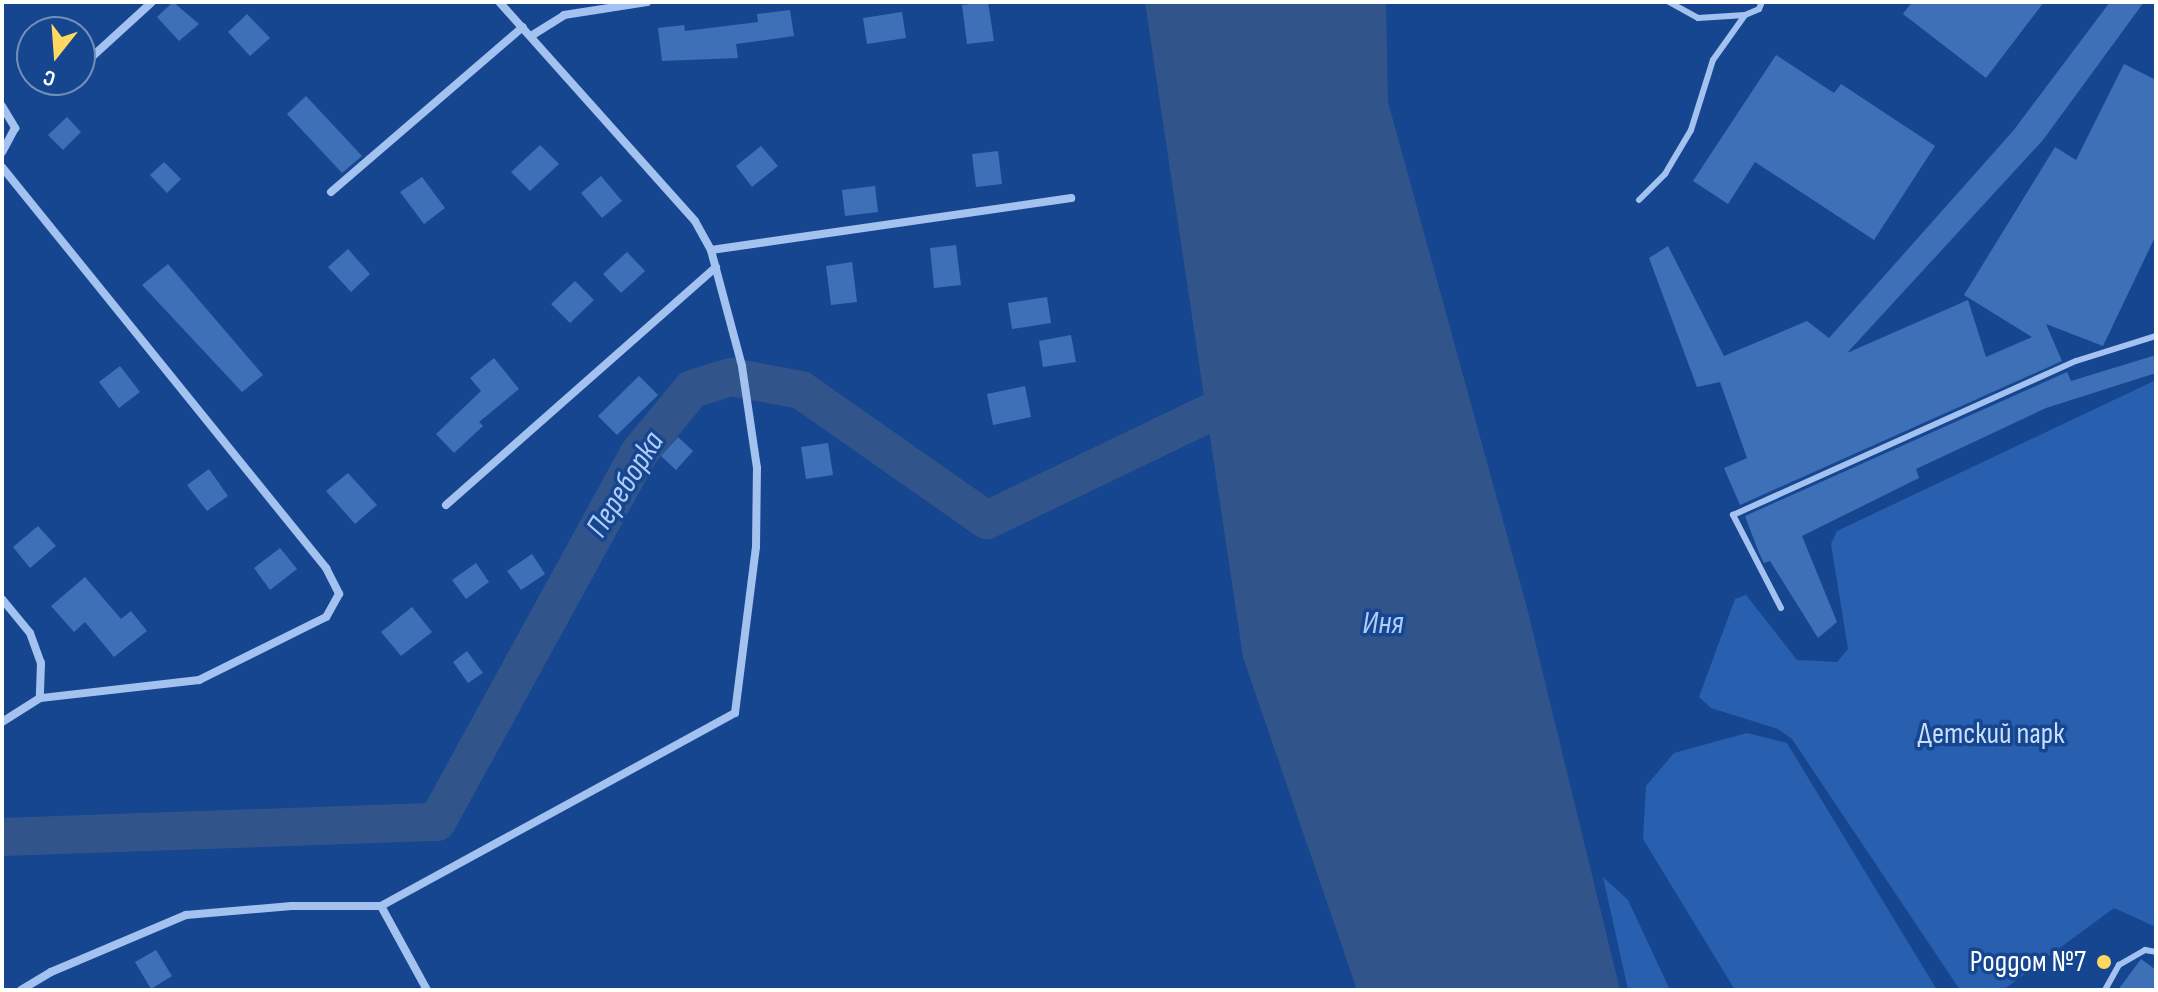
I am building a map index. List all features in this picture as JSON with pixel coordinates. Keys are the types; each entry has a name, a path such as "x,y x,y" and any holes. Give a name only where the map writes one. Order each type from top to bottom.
{"street":[{"path":"96,53 152,2"},
{"path":"21,990 51,972 186,915 292,906 381,906 735,713 756,547 757,468 742,366 711,250 695,221 499,2"},
{"path":"531,36 564,15 647,2"},
{"path":"331,192 523,27"},
{"path":"2,106 15,128 2,152"},
{"path":"2,167 326,568 339,594 326,617 199,680 40,698 2,722"},
{"path":"711,250 1071,198"},
{"path":"446,505 716,267"},
{"path":"2,599 30,633 41,663 40,698"},
{"path":"381,906 427,990"}],"lane":[{"path":"1669,2 1698,18 1745,15 1759,9 1762,2"},
{"path":"1639,200 1665,174 1691,130 1713,60 1745,15"},
{"path":"1781,608 1733,515 2076,361 2156,336"},
{"path":"2105,990 2119,965 2145,950 2156,952"}],"green space":[{"name":"Детский парк","path":"2156,380 2156,927 2114,908 2003,990 1960,990 1792,739 1778,729 1711,708 1699,697 1735,599 1746,595 1797,660 1837,662 1848,649 1831,544 1837,531"},
{"path":"1747,733 1787,743 1937,990 1735,990 1643,839 1646,786 1674,753"},
{"path":"1603,877 1628,900 1670,990 1628,990"}],"water":[{"name":"Иня","path":"1145,2 1386,2 1388,102 1527,608 1620,990 1357,990 1243,657"}],"building":[{"path":"173,2 199,24 179,41 157,17"},
{"path":"988,2 994,41 967,44 962,5"},
{"path":"1912,2 2044,2 1986,78 1903,14"},
{"path":"2110,2 2144,2 2043,140 1847,353 1968,300 1986,357 2032,337 1964,295 2055,147 2076,160 2124,64 2156,80 2156,235 2103,346 2046,324 2062,361 1740,505 1724,468 1747,458 1720,382 1697,387 1649,258 1668,246 1724,356 1807,321 1829,338 2013,131"},
{"path":"790,10 794,36 736,44 738,58 662,61 658,28 684,25 685,31 758,22 757,14"},
{"path":"902,12 906,38 867,44 863,18"},
{"path":"247,14 270,38 250,56 228,32"},
{"path":"1776,55 1834,93 1841,84 1935,146 1874,240 1755,162 1728,204 1693,181"},
{"path":"306,96 362,156 342,173 287,114"},
{"path":"67,117 81,132 63,150 48,135"},
{"path":"540,145 559,164 530,191 511,172"},
{"path":"761,146 778,166 752,187 736,166"},
{"path":"998,151 1002,184 976,187 972,154"},
{"path":"164,162 181,179 167,193 150,175"},
{"path":"601,176 622,201 602,218 581,193"},
{"path":"422,177 445,208 424,224 400,192"},
{"path":"875,186 878,212 845,216 842,190"},
{"path":"956,245 961,285 934,288 930,248"},
{"path":"348,249 370,274 351,292 328,267"},
{"path":"627,252 645,271 621,293 603,274"},
{"path":"852,262 857,302 831,305 826,266"},
{"path":"168,264 263,375 242,392 142,285"},
{"path":"575,281 594,300 570,323 551,304"},
{"path":"1047,297 1051,323 1012,329 1008,303"},
{"path":"1071,335 1076,362 1043,367 1039,341"},
{"path":"2156,355 2156,373 2046,408 1916,469 1919,478 1802,536 1837,622 1818,638 1770,561 1764,563 1745,516 2067,372 2071,381"},
{"path":"494,358 519,389 479,422 483,426 454,453 436,434 481,391 470,378"},
{"path":"120,366 140,392 119,408 99,382"},
{"path":"639,376 658,395 617,435 598,416"},
{"path":"1025,386 1031,417 993,425 987,394"},
{"path":"678,437 693,451 676,470 661,456"},
{"path":"828,443 833,475 806,479 801,447"},
{"path":"209,469 228,496 207,511 187,485"},
{"path":"348,473 377,505 355,524 326,491"},
{"path":"38,526 56,546 30,568 13,547"},
{"path":"280,548 297,569 270,590 254,568"},
{"path":"532,554 545,574 521,590 507,571"},
{"path":"476,563 489,582 466,599 452,580"},
{"path":"85,577 121,619 131,611 147,631 114,657 85,622 74,632 51,606"},
{"path":"412,607 432,632 401,656 381,632"},
{"path":"467,651 483,673 468,683 453,662"},
{"path":"156,950 172,976 151,989 135,962"},
{"path":"2141,959 2156,970 2156,990 2118,990"}],"waterway":[{"name":"Переборка","path":"2,837 437,822 639,453 692,389 731,377 801,390 987,520 1253,392"}],"place":[{"name":"Роддом №7","path":"2104,962"}]}
